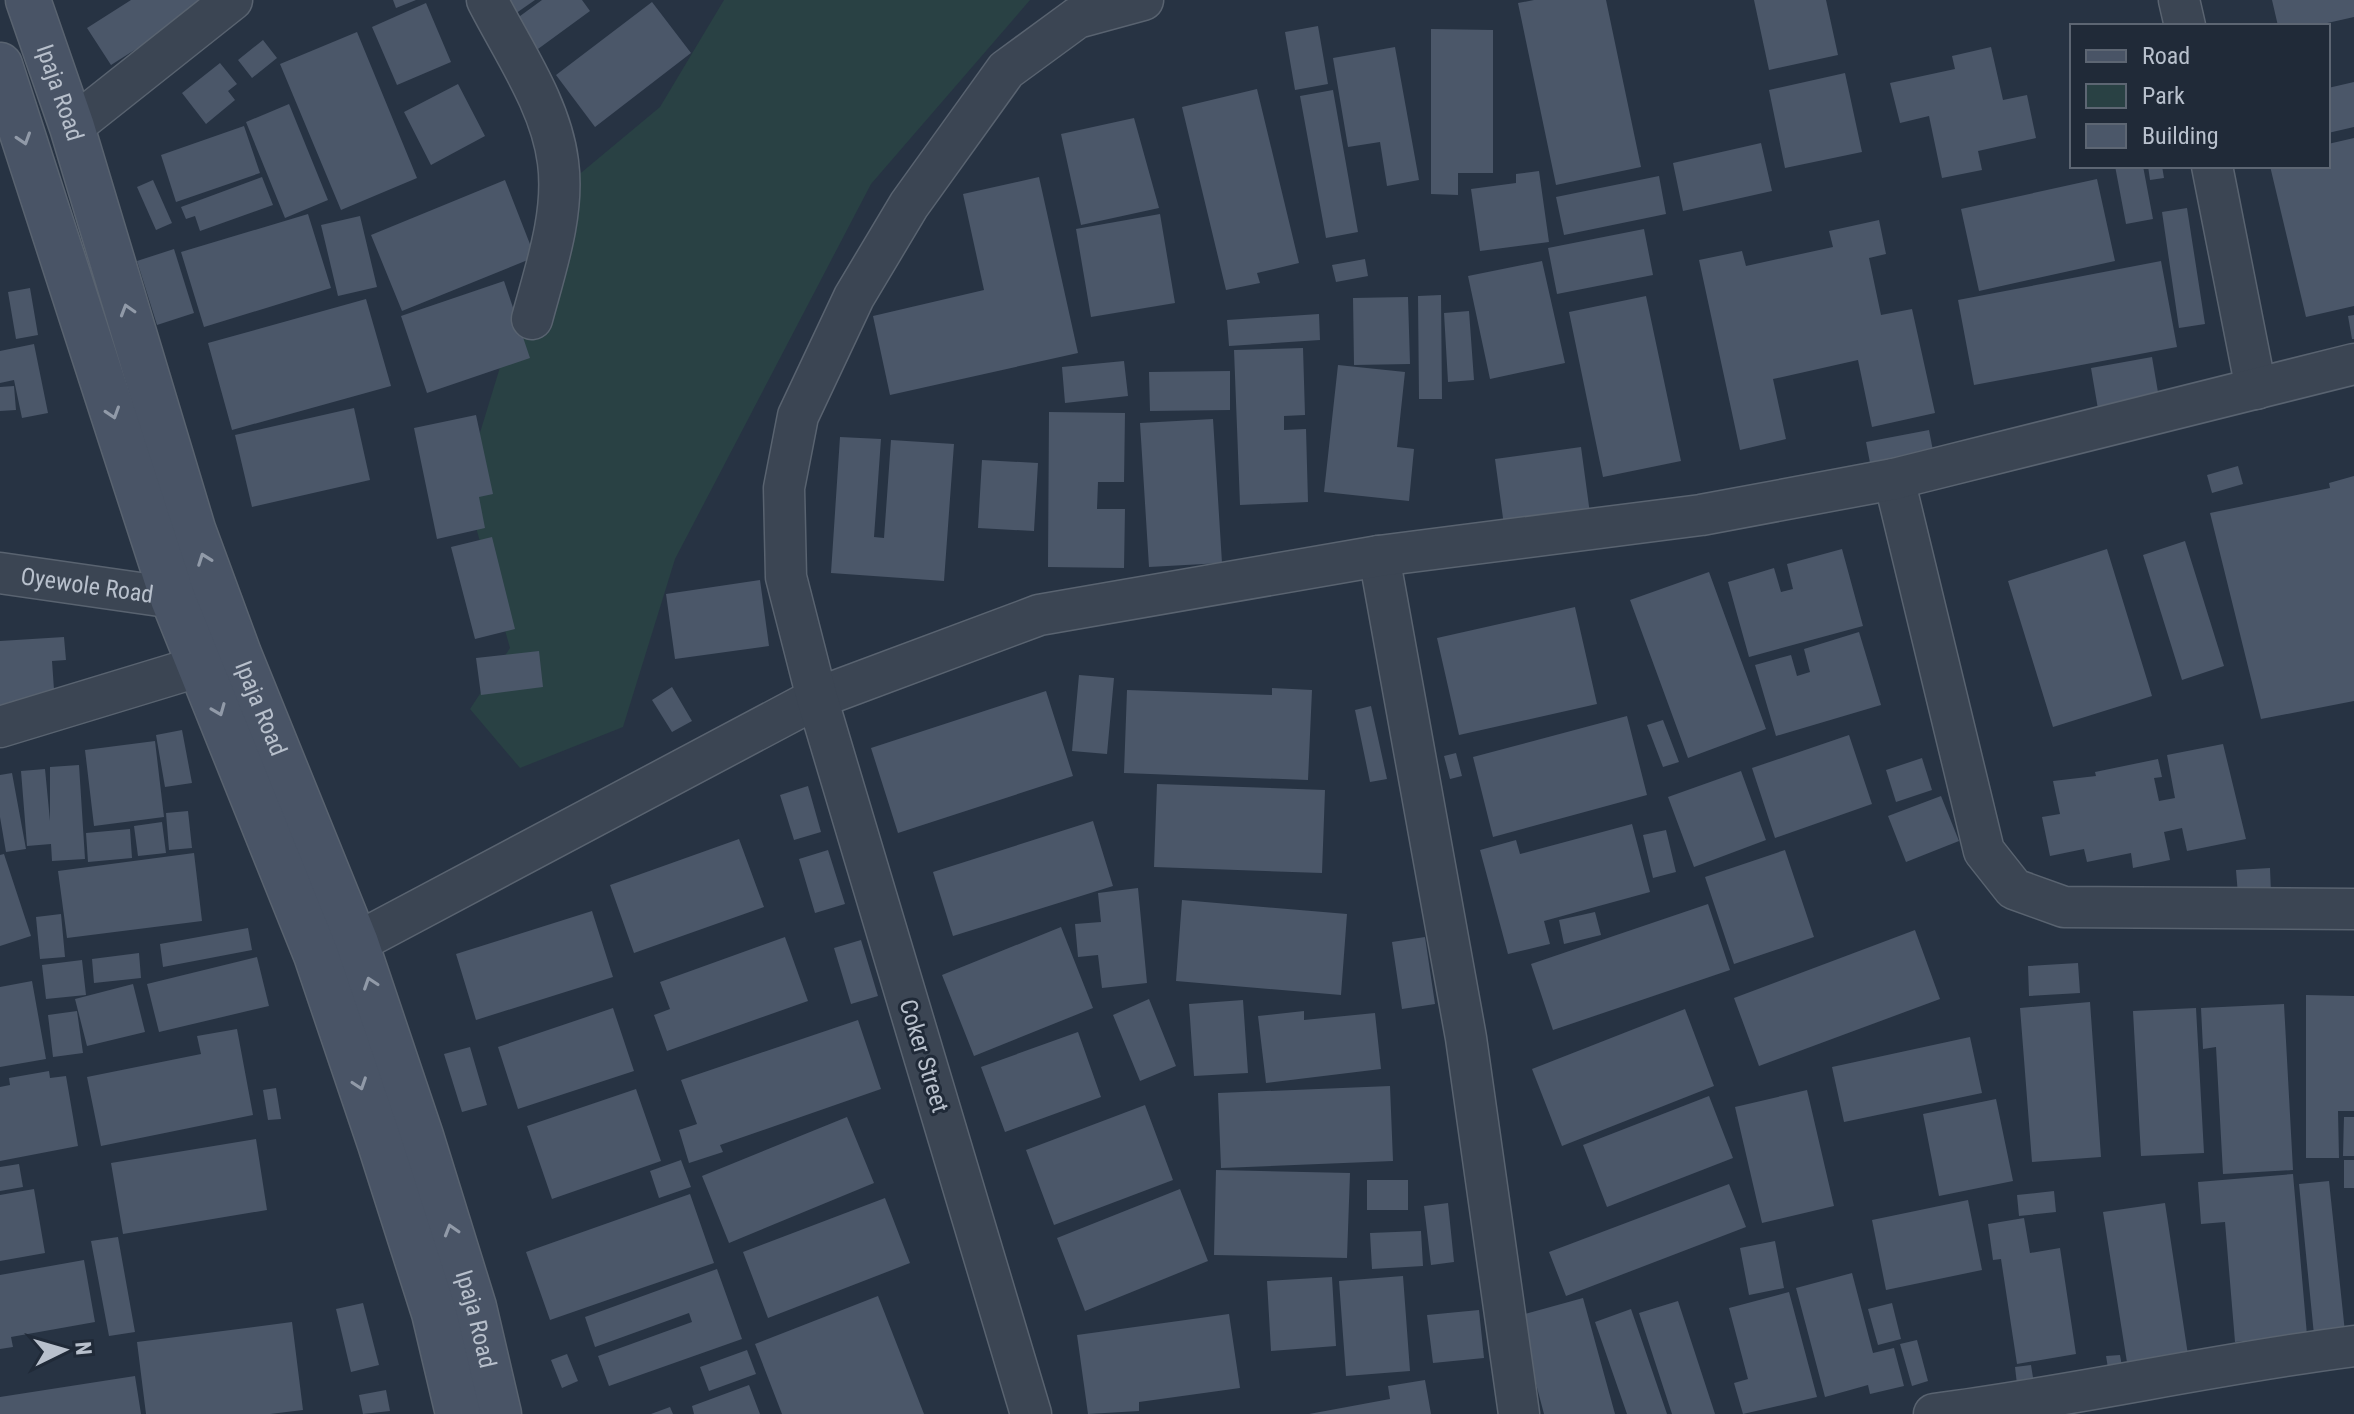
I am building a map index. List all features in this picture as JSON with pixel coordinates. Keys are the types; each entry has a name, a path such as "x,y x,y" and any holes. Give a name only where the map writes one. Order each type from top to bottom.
{"main road":[{"name":"Ipaja Road","path":"28,0 72,127 193,529 220,604 220,661"},
{"name":"Ipaja Road","path":"0,65 173,599 220,661 336,949 470,1291 499,1414"},
{"name":"Ipaja Road","path":"336,949 434,1313 458,1414"}],"street":[{"path":"72,127 232,0"},
{"path":"487,0 544,112 559,166 553,235 532,319"},
{"name":"Coker Street","path":"1031,1414 817,698 786,577 784,488 798,416 870,270 909,205 1006,70 1077,18 1143,0"},
{"path":"2179,0 2185,24"},
{"path":"2212,168 2256,389"},
{"path":"336,949 817,698 1039,615 1379,556 1701,515 1894,479 2354,364"},
{"path":"1894,479 1984,851 2014,889 2064,907 2354,909"},
{"path":"1379,556 1466,1038 1519,1414"},
{"name":"Oyewole Road","path":"0,573 220,604"},
{"path":"0,727 220,661"},
{"path":"1934,1414 2052,1399 2292,1354 2354,1346"}],"green space":[{"path":"724,0 1030,0 871,184 675,559 623,727 520,768 470,709 510,648 464,485 552,197 660,107"}],"building":[{"path":"131,0 213,0 111,65 87,28"},
{"path":"393,0 416,0 396,8"},
{"path":"501,0 535,0 512,16"},
{"path":"542,0 582,0 590,11 538,49 516,19"},
{"path":"1534,0 1606,0 1641,167 1556,185 1518,3"},
{"path":"1754,0 1826,0 1838,55 1769,70"},
{"path":"2272,0 2354,0 2354,17 2323,24 2278,24"},
{"path":"652,2 691,53 595,127 556,75"},
{"path":"426,3 451,62 397,85 372,27"},
{"path":"1318,26 1328,84 1295,90 1285,32"},
{"path":"1431,29 1493,30 1493,173 1458,173 1458,195 1431,194"},
{"path":"357,32 417,178 341,210 280,64"},
{"path":"263,40 277,58 252,78 238,60"},
{"path":"1395,47 1419,180 1387,186 1380,142 1348,147 1333,58"},
{"path":"1991,47 2003,100 2027,95 2036,138 1978,151 1982,170 1942,178 1929,116 1900,123 1890,83 1955,69 1952,56"},
{"path":"220,63 237,84 228,91 235,100 206,124 182,93"},
{"path":"1845,73 1862,152 1785,168 1769,90"},
{"path":"2354,82 2354,127 2330,133 2330,88"},
{"path":"458,84 485,136 431,165 404,112"},
{"path":"1257,89 1299,263 1257,273 1260,283 1226,290 1182,107"},
{"path":"1333,90 1358,232 1326,238 1300,96"},
{"path":"289,104 328,200 285,218 246,122"},
{"path":"1134,118 1159,208 1081,225 1061,134"},
{"path":"244,126 260,173 176,202 161,155"},
{"path":"2354,138 2354,306 2306,317 2270,168 2330,168 2330,144"},
{"path":"1761,143 1772,191 1683,211 1673,163"},
{"path":"2115,168 2143,168 2153,219 2126,224"},
{"path":"2148,168 2162,168 2164,178 2150,180"},
{"path":"1539,171 1549,242 1480,251 1471,189 1516,183 1516,174"},
{"path":"1659,176 1666,214 1564,235 1556,197"},
{"path":"262,177 273,205 200,231 195,216 186,219 181,207"},
{"path":"1039,177 1078,353 890,395 873,316 984,290 963,194"},
{"path":"2097,179 2115,261 1979,291 1961,209"},
{"path":"153,180 172,223 156,230 137,187"},
{"path":"505,180 535,257 402,311 371,235"},
{"path":"2187,208 2205,324 2179,328 2162,212"},
{"path":"308,214 331,288 204,327 181,252"},
{"path":"1160,214 1175,303 1091,317 1076,229"},
{"path":"360,216 377,287 338,296 321,225"},
{"path":"1879,220 1886,254 1869,258 1881,315 1912,309 1935,413 1872,427 1858,360 1773,379 1786,439 1740,450 1699,260 1742,251 1746,266 1833,247 1829,231"},
{"path":"1644,229 1653,275 1557,294 1548,248"},
{"path":"174,249 194,313 157,325 137,261"},
{"path":"1365,259 1368,276 1336,282 1332,265"},
{"path":"1542,261 1565,363 1490,379 1468,276"},
{"path":"2161,261 2177,347 1974,385 1958,300"},
{"path":"504,281 530,358 427,393 401,316"},
{"path":"30,288 38,335 16,339 8,292"},
{"path":"1441,295 1442,399 1419,399 1418,296"},
{"path":"1646,296 1681,461 1603,477 1569,312"},
{"path":"1408,297 1410,364 1354,365 1353,298"},
{"path":"366,299 391,386 232,430 208,343"},
{"path":"1469,311 1474,380 1448,382 1444,313"},
{"path":"1319,314 1320,340 1229,346 1227,320"},
{"path":"2354,315 2354,339 2352,339 2348,316"},
{"path":"34,344 48,413 22,418 14,380 0,383 0,351"},
{"path":"1303,348 1305,415 1284,416 1284,430 1306,429 1308,502 1240,505 1234,350"},
{"path":"2152,357 2160,404 2099,415 2091,368"},
{"path":"1124,361 1128,396 1065,403 1062,367"},
{"path":"1338,365 1405,372 1397,447 1414,449 1409,501 1324,492"},
{"path":"1230,371 1230,410 1150,411 1149,372"},
{"path":"14,386 16,410 0,411 0,387"},
{"path":"354,408 370,480 252,507 235,435"},
{"path":"1049,412 1125,413 1124,482 1098,482 1097,509 1125,509 1124,568 1048,567"},
{"path":"476,415 493,494 479,497 485,528 437,539 414,428"},
{"path":"1213,419 1222,563 1149,567 1140,423"},
{"path":"1929,430 1934,456 1871,468 1866,442"},
{"path":"840,437 881,439 874,537 884,538 891,440 954,444 944,581 831,573"},
{"path":"1581,447 1591,521 1505,533 1495,459"},
{"path":"982,460 1038,463 1034,531 978,528"},
{"path":"2238,466 2243,484 2212,493 2207,475"},
{"path":"2354,476 2354,701 2261,719 2210,513 2330,488 2329,483"},
{"path":"492,537 515,629 475,639 451,547"},
{"path":"2185,541 2224,666 2182,680 2143,555"},
{"path":"1842,549 1863,626 1749,657 1728,582 1774,568 1781,592 1793,589 1787,564"},
{"path":"2107,549 2152,696 2053,727 2008,581"},
{"path":"1709,572 1766,729 1688,758 1630,600"},
{"path":"760,580 769,646 675,659 666,594"},
{"path":"1575,607 1597,704 1459,735 1437,638"},
{"path":"1859,632 1881,705 1776,736 1755,665 1791,655 1797,676 1810,672 1804,649"},
{"path":"64,637 66,660 52,661 55,704 0,708 0,641"},
{"path":"539,651 543,687 481,695 476,658"},
{"path":"1079,675 1114,678 1107,754 1072,751"},
{"path":"672,687 692,721 672,732 652,700"},
{"path":"1272,688 1312,690 1308,780 1124,773 1127,690 1272,695"},
{"path":"1046,691 1073,776 898,833 871,748"},
{"path":"1371,706 1387,779 1370,782 1355,710"},
{"path":"1627,716 1647,795 1493,837 1473,757"},
{"path":"1663,720 1679,762 1663,767 1647,725"},
{"path":"182,730 192,783 165,787 156,735"},
{"path":"1849,735 1872,804 1775,838 1752,768"},
{"path":"155,741 164,817 94,826 85,750"},
{"path":"2223,744 2246,839 2187,851 2182,828 2164,832 2170,860 2133,868 2131,853 2087,862 2084,849 2050,856 2042,817 2060,814 2053,781 2096,776 2095,772 2158,759 2162,777 2154,778 2159,801 2175,798 2167,755"},
{"path":"1456,753 1462,776 1450,779 1444,756"},
{"path":"1922,758 1932,790 1896,802 1886,770"},
{"path":"79,765 85,859 52,861 51,844 27,846 21,771 45,769 50,821 50,767"},
{"path":"1741,771 1766,840 1694,867 1668,797"},
{"path":"12,773 26,849 6,852 0,817 0,775"},
{"path":"1157,784 1325,790 1322,873 1154,867"},
{"path":"808,786 821,832 794,840 780,795"},
{"path":"1941,796 1959,841 1906,862 1888,816"},
{"path":"188,811 192,848 169,850 166,813"},
{"path":"1093,821 1113,886 953,936 933,872"},
{"path":"162,822 166,853 138,856 134,826"},
{"path":"1632,824 1650,892 1544,921 1550,944 1508,954 1480,850 1516,840 1520,854"},
{"path":"130,829 132,858 88,862 86,833"},
{"path":"1666,830 1676,872 1653,878 1643,835"},
{"path":"739,839 764,907 634,953 610,885"},
{"path":"828,850 845,904 815,913 799,859"},
{"path":"1785,850 1814,937 1734,964 1705,877"},
{"path":"194,853 202,921 67,938 58,871"},
{"path":"4,854 31,936 0,946 0,855"},
{"path":"2270,868 2271,893 2238,895 2236,870"},
{"path":"1138,888 1147,983 1102,988 1098,955 1078,957 1075,924 1101,922 1098,893"},
{"path":"1182,900 1347,914 1341,995 1176,981"},
{"path":"1708,904 1730,970 1553,1030 1531,964"},
{"path":"592,911 613,977 476,1020 456,954"},
{"path":"1595,912 1601,935 1564,944 1559,920"},
{"path":"61,914 65,957 40,959 36,917"},
{"path":"1061,927 1093,1008 974,1056 942,975"},
{"path":"248,928 252,950 163,967 160,944"},
{"path":"1915,930 1940,999 1759,1066 1734,998"},
{"path":"785,937 808,1001 667,1051 654,1015 670,1009 660,982"},
{"path":"1425,937 1435,1004 1402,1009 1392,942"},
{"path":"861,940 878,996 851,1004 834,948"},
{"path":"139,953 141,978 94,983 92,959"},
{"path":"257,957 269,1006 159,1032 147,984"},
{"path":"82,960 86,995 46,999 42,965"},
{"path":"2078,963 2080,993 2029,996 2028,966"},
{"path":"32,981 46,1059 0,1067 0,987"},
{"path":"133,984 145,1032 87,1046 75,999"},
{"path":"2306,995 2354,996 2354,1111 2338,1111 2339,1158 2306,1158"},
{"path":"1149,999 1176,1066 1140,1081 1113,1015"},
{"path":"1243,1000 1248,1073 1194,1076 1189,1004"},
{"path":"2090,1002 2101,1157 2032,1162 2020,1008"},
{"path":"2284,1004 2293,1170 2223,1174 2216,1047 2203,1049 2201,1008"},
{"path":"613,1008 634,1071 518,1109 498,1047"},
{"path":"2196,1008 2204,1153 2141,1156 2133,1011"},
{"path":"1685,1009 1714,1086 1562,1146 1532,1069"},
{"path":"77,1011 83,1053 53,1057 48,1015"},
{"path":"1304,1011 1304,1020 1375,1013 1381,1069 1266,1083 1258,1016"},
{"path":"858,1020 881,1089 720,1145 723,1152 689,1163 679,1130 697,1124 681,1080"},
{"path":"237,1029 253,1115 101,1146 87,1077 201,1054 197,1036"},
{"path":"1078,1032 1101,1097 1005,1132 981,1067"},
{"path":"1970,1037 1982,1093 1844,1122 1832,1067"},
{"path":"470,1047 487,1105 462,1112 444,1054"},
{"path":"49,1071 50,1078 66,1076 78,1146 0,1161 0,1087 10,1085 9,1078"},
{"path":"1390,1086 1393,1161 1221,1168 1218,1093"},
{"path":"276,1088 281,1119 268,1120 263,1090"},
{"path":"636,1089 661,1161 552,1199 527,1126"},
{"path":"1807,1090 1834,1206 1762,1223 1735,1107"},
{"path":"1709,1096 1733,1158 1607,1207 1583,1145"},
{"path":"1996,1099 2013,1181 1939,1196 1923,1114"},
{"path":"1145,1105 1173,1180 1054,1225 1026,1150"},
{"path":"847,1117 874,1183 729,1243 702,1176"},
{"path":"2344,1117 2354,1117 2354,1156 2343,1156"},
{"path":"256,1139 267,1210 123,1234 111,1163"},
{"path":"681,1160 691,1187 659,1198 650,1171"},
{"path":"2344,1160 2354,1160 2354,1188 2344,1188"},
{"path":"19,1164 23,1187 0,1191 0,1167"},
{"path":"1216,1170 1350,1173 1347,1258 1214,1255"},
{"path":"2293,1174 2307,1335 2235,1342 2225,1222 2201,1224 2198,1182"},
{"path":"1367,1180 1408,1180 1408,1210 1367,1210"},
{"path":"2329,1181 2345,1332 2314,1335 2299,1184"},
{"path":"1729,1184 1746,1227 1566,1296 1549,1252"},
{"path":"34,1189 45,1253 0,1261 0,1195"},
{"path":"1180,1189 1208,1261 1085,1311 1057,1238"},
{"path":"2054,1191 2056,1212 2019,1216 2017,1195"},
{"path":"690,1194 714,1263 550,1320 526,1252"},
{"path":"885,1198 910,1263 768,1318 743,1252"},
{"path":"1968,1200 1982,1270 1886,1290 1872,1220"},
{"path":"1448,1203 1454,1262 1431,1265 1424,1206"},
{"path":"2165,1203 2188,1355 2129,1375 2103,1212"},
{"path":"2024,1218 2030,1253 2060,1248 2076,1354 2017,1364 2001,1259 1993,1260 1988,1224"},
{"path":"1421,1231 1423,1266 1372,1269 1370,1233"},
{"path":"118,1237 135,1332 109,1336 91,1241"},
{"path":"1775,1241 1784,1288 1749,1295 1740,1248"},
{"path":"84,1260 95,1322 11,1337 13,1347 0,1349 0,1275"},
{"path":"717,1269 742,1339 609,1386 598,1356 692,1322 689,1313 595,1347 585,1317"},
{"path":"1852,1273 1873,1353 1894,1348 1904,1386 1870,1394 1868,1385 1825,1397 1796,1288"},
{"path":"1403,1276 1410,1371 1346,1376 1339,1281"},
{"path":"1332,1277 1336,1346 1271,1351 1267,1281"},
{"path":"1789,1292 1817,1397 1743,1414 1734,1383 1748,1379 1729,1308"},
{"path":"878,1296 924,1414 782,1414 755,1344"},
{"path":"1583,1298 1615,1414 1544,1414 1518,1316"},
{"path":"1678,1301 1715,1414 1672,1414 1639,1313"},
{"path":"363,1303 379,1365 351,1372 336,1309"},
{"path":"1892,1303 1901,1339 1878,1345 1868,1309"},
{"path":"1631,1309 1667,1414 1627,1414 1595,1322"},
{"path":"1479,1310 1484,1358 1433,1363 1427,1315"},
{"path":"1229,1314 1240,1388 1139,1402 1139,1411 1088,1414 1077,1335"},
{"path":"292,1322 303,1410 270,1414 146,1414 137,1342"},
{"path":"1917,1340 1928,1381 1912,1386 1900,1344"},
{"path":"747,1350 756,1374 709,1391 700,1367"},
{"path":"567,1354 578,1381 562,1388 551,1360"},
{"path":"2120,1355 2124,1378 2110,1380 2106,1356"},
{"path":"2031,1365 2035,1390 2018,1393 2015,1367"},
{"path":"135,1376 141,1414 0,1414 0,1397"},
{"path":"1425,1380 1431,1414 1309,1414 1390,1399 1388,1386"},
{"path":"749,1385 760,1414 694,1414 692,1406"},
{"path":"386,1390 390,1411 363,1414 359,1395"},
{"path":"670,1407 673,1414 651,1414"}]}
